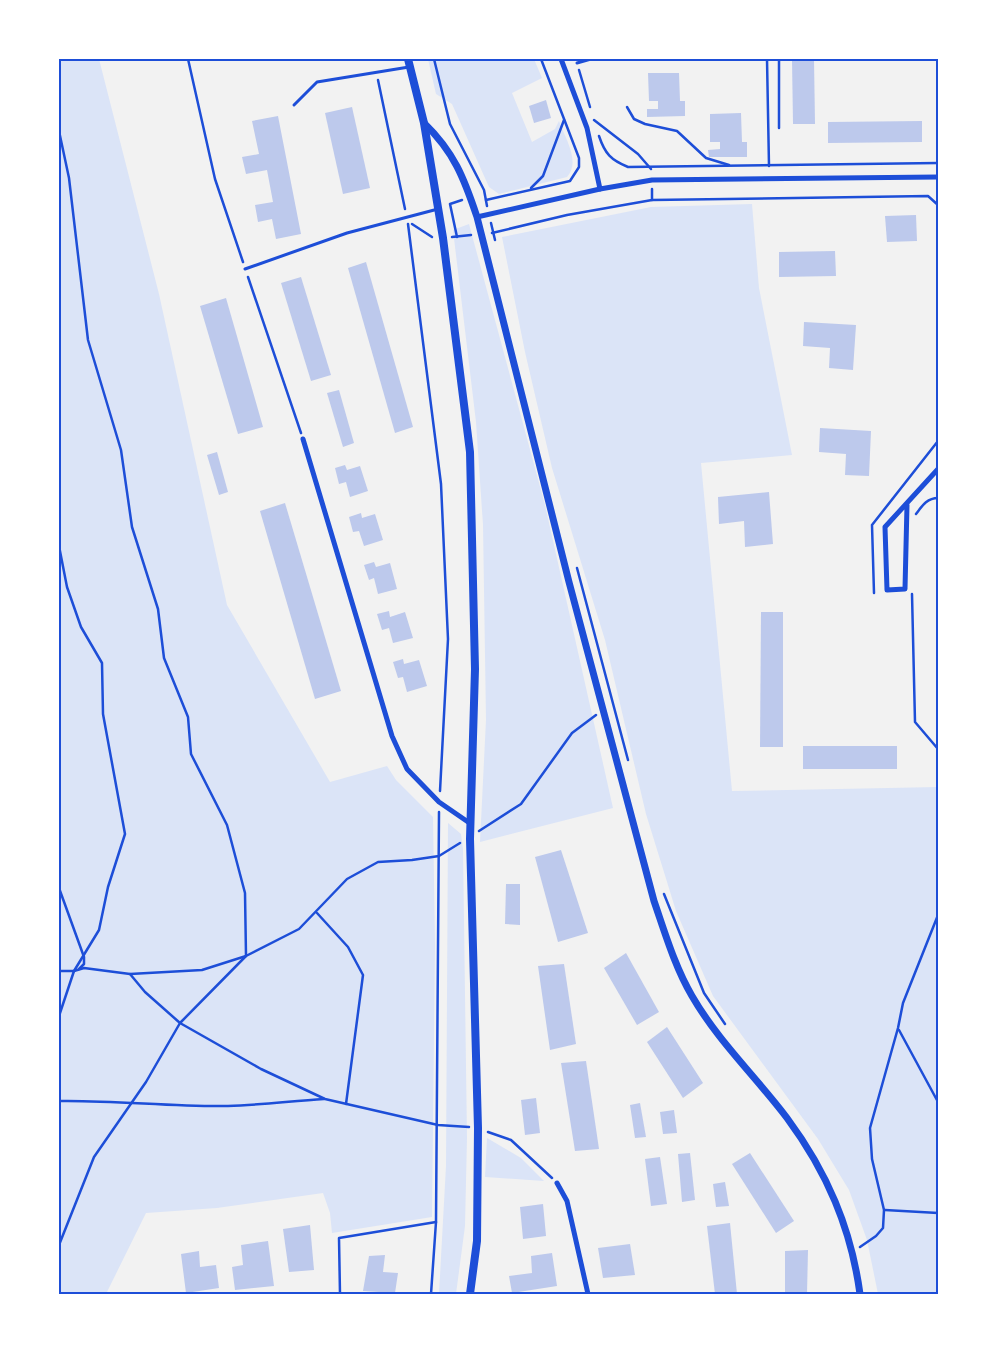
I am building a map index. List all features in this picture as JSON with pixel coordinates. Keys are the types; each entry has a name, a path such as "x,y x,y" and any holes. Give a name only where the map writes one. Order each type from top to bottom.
{"main road":[{"path":"409,63 424,123 438,209 470,452 475,669 470,837 478,1128 477,1241 470,1294"}],"street":[{"path":"561,59 587,128 600,189"},
{"path":"424,123 444,142 463,176 477,217 603,710 654,901 671,951 691,996 738,1061 787,1118 816,1162 840,1210 855,1260 860,1294"},
{"path":"477,217 600,189 652,180 938,178"},
{"path":"303,440 392,736 407,769 439,802 471,824"},
{"path":"907,505 905,589 887,590 885,527 938,469"},
{"path":"557,1183 567,1201 588,1294"}],"lane":[{"path":"577,63 591,59"},
{"path":"294,106 317,82 409,63"},
{"path":"245,270 347,232 438,209"}],"path":[{"path":"188,59 215,179 303,440"},
{"path":"434,59 450,124 484,192 495,244"},
{"path":"486,200 570,180 575,175 580,158 541,59"},
{"path":"767,59 770,166"},
{"path":"778,128 779,59"},
{"path":"577,63 591,110"},
{"path":"376,71 407,216 441,484 448,639 439,802 438,1126 436,1222 431,1294"},
{"path":"626,107 634,119 645,124 677,130 706,158 732,166"},
{"path":"530,189 543,176 565,118"},
{"path":"596,127 594,120 638,154 651,168"},
{"path":"59,131 68,178 88,340 121,450 132,527 158,610 164,658 188,717 191,754 227,825 245,893 246,956 180,1023 131,1104 94,1157 59,1245"},
{"path":"599,135 604,150 612,161 628,167 938,163"},
{"path":"457,237 450,204 484,192"},
{"path":"493,232 567,215 652,200 928,196 938,205"},
{"path":"59,546 67,586 81,627 102,663 103,714 125,834 108,887 99,930 74,971 59,1016"},
{"path":"575,559 607,673 630,767"},
{"path":"912,589 915,722 938,749"},
{"path":"59,971 74,971 84,968 130,974 202,970 246,956 299,930 347,879 378,862 439,856 521,804 572,733 603,710"},
{"path":"59,888 84,957 84,964 79,970"},
{"path":"663,891 704,994 725,1025"},
{"path":"317,912 348,947 363,974 346,1104"},
{"path":"860,1247 876,1236 883,1228 884,1210 872,1160 870,1128 898,1028 903,1003 938,915"},
{"path":"130,974 145,992 180,1023 262,1069 325,1099 438,1126 478,1128 511,1140 557,1183"},
{"path":"898,1028 938,1102"},
{"path":"59,1101 102,1100 131,1104 228,1106 325,1099"},
{"path":"884,1210 938,1213"},
{"path":"340,1294 339,1238 436,1222"},
{"path":"858,1238 862,1256"}],"shaded area":[{"path":"59,59 99,59 159,294 227,605 330,782 387,766 396,780 433,817 435,945 432,1217 332,1233 330,1213 323,1193 217,1208 146,1213 106,1294 59,1294"},
{"path":"428,59 534,59 542,78 512,93 532,142 555,129 559,121 572,157 571,171 567,177 499,194 489,187 452,104 436,94"},
{"path":"752,204 759,288 792,455 701,463 732,791 938,787 938,1294 878,1294 867,1240 849,1190 818,1139 713,996 676,911 646,814 605,640 552,468 525,352 502,237 651,207"},
{"path":"469,224 545,505 613,808 480,842 486,720 483,525 476,422 453,230"},
{"path":"448,823 461,834 463,849 467,1138 465,1226 456,1294 439,1294 446,1166"},
{"path":"487,1138 521,1158 544,1181 485,1177"}],"building":[{"path":"792,59 814,59 815,124 793,124"},
{"path":"648,73 679,73 680,101 685,101 685,116 647,117 647,109 658,109 658,101 649,101"},
{"path":"546,100 551,118 534,123 529,106"},
{"path":"352,107 370,188 343,194 325,113"},
{"path":"741,113 742,142 747,142 747,157 709,157 708,150 720,149 720,142 710,142 710,114"},
{"path":"278,116 301,234 276,239 272,219 258,222 255,205 273,202 267,170 246,174 242,157 259,154 252,121"},
{"path":"922,121 922,142 828,143 828,122"},
{"path":"916,215 917,241 887,242 885,216"},
{"path":"835,251 836,276 779,277 779,252"},
{"path":"366,262 413,427 395,433 348,268"},
{"path":"301,277 331,375 311,381 281,283"},
{"path":"226,298 263,427 238,434 200,306"},
{"path":"804,322 856,325 853,370 829,368 830,348 803,346"},
{"path":"339,390 354,443 343,447 327,393"},
{"path":"820,428 871,431 869,476 845,475 846,454 819,452"},
{"path":"217,452 228,492 219,495 207,455"},
{"path":"345,465 347,470 360,466 368,491 350,497 346,482 339,484 335,468"},
{"path":"769,492 773,544 745,547 744,521 719,524 718,497"},
{"path":"285,503 341,691 315,699 260,511"},
{"path":"361,513 362,518 375,514 383,540 364,546 359,531 353,532 349,517"},
{"path":"374,562 376,567 390,563 397,589 378,594 374,578 369,580 364,565"},
{"path":"389,611 390,617 405,612 413,638 393,643 389,628 382,630 377,614"},
{"path":"761,612 783,612 783,747 760,747"},
{"path":"403,659 404,664 419,660 427,686 407,692 403,677 398,678 393,662"},
{"path":"803,746 897,746 897,769 803,769"},
{"path":"561,850 588,933 558,942 535,857"},
{"path":"506,884 520,884 520,925 505,924"},
{"path":"626,953 659,1012 637,1025 604,968"},
{"path":"564,964 576,1044 550,1050 538,966"},
{"path":"667,1027 703,1083 683,1098 647,1042"},
{"path":"586,1061 599,1149 575,1151 561,1063"},
{"path":"536,1098 540,1133 525,1135 521,1100"},
{"path":"640,1103 646,1137 635,1138 630,1105"},
{"path":"674,1110 677,1133 663,1134 660,1112"},
{"path":"690,1153 695,1200 682,1202 678,1154"},
{"path":"750,1153 794,1221 776,1233 732,1164"},
{"path":"660,1157 667,1204 651,1206 645,1159"},
{"path":"725,1182 729,1206 716,1207 713,1184"},
{"path":"543,1204 546,1236 523,1239 520,1207"},
{"path":"730,1223 737,1294 715,1294 707,1226"},
{"path":"310,1225 314,1270 289,1272 283,1229"},
{"path":"268,1241 274,1286 235,1290 232,1267 243,1265 241,1245"},
{"path":"630,1244 635,1275 603,1278 598,1248"},
{"path":"808,1250 807,1294 785,1294 785,1251"},
{"path":"199,1251 200,1267 216,1265 219,1288 186,1293 181,1254"},
{"path":"552,1253 557,1286 512,1293 509,1276 532,1273 531,1256"},
{"path":"385,1255 383,1272 398,1273 395,1293 363,1291 369,1256"}]}
